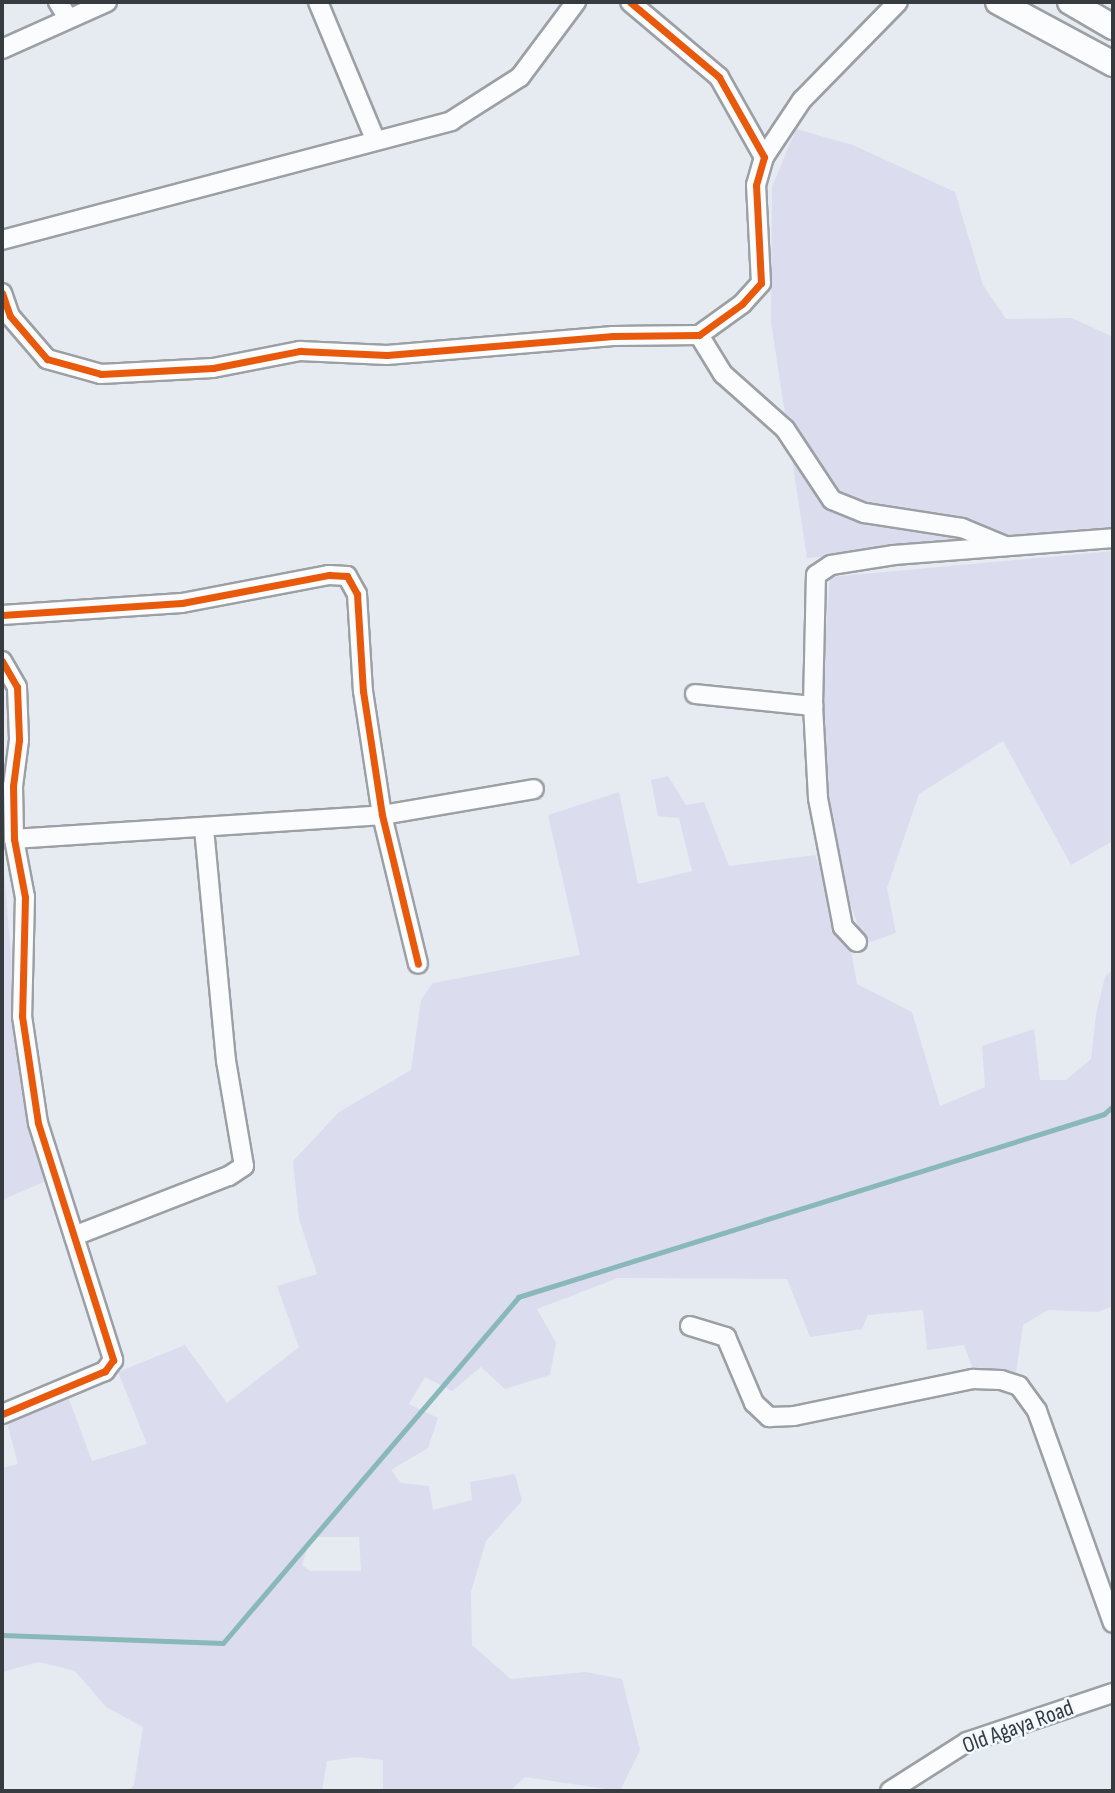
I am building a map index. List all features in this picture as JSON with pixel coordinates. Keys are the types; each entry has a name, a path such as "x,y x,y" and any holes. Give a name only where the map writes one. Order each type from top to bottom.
{"main road":[{"path":"998,2 1113,64"},
{"path":"1070,2 1113,27"}],"street":[{"path":"58,2 68,18"},
{"path":"2,50 107,2"},
{"path":"318,2 375,139"},
{"path":"2,240 375,139 440,124 483,104 528,69 576,2"},
{"path":"630,2 719,77 765,158"},
{"path":"2,293 6,318 47,359 101,374 213,368 300,351 427,354 613,336 699,335 742,304 761,283 756,185 765,158 802,100 898,2"},
{"path":"699,335 723,374 785,429 832,500 865,513 962,528 1006,546"},
{"path":"857,942 843,926 818,798 813,706 815,582 820,570 894,555 1113,538"},
{"path":"2,615 182,603 329,575 347,576 358,594 363,691 382,815 418,964"},
{"path":"2,661 16,687 19,740 13,786 14,839 25,897 22,1016 37,1123 113,1360 105,1371 2,1414"},
{"path":"695,694 813,706"},
{"path":"14,839 204,830 382,815 534,789"},
{"path":"74,1236 229,1176 244,1166 226,1061 204,830"},
{"path":"690,1326 726,1337 754,1403 769,1417 794,1416 973,1380 1001,1380 1019,1386 1037,1411 1113,1623"},
{"name":"Old Agaya Road","path":"890,1791 967,1742 1113,1693"}],"shaded area":[{"path":"796,129 853,145 955,192 983,285 1006,319 1072,318 1113,337 1113,532 807,558 771,322 772,187"},
{"path":"1113,551 1113,841 1071,865 1003,741 919,794 887,888 896,933 865,944 835,863 825,792 822,679 830,577"},
{"path":"668,776 686,805 704,802 729,866 815,855 851,951 857,984 912,1012 940,1106 985,1087 982,1046 1034,1029 1040,1080 1066,1080 1091,1059 1096,1014 1105,977 1113,969 1113,1306 1098,1312 1048,1310 1023,1325 1016,1373 974,1372 964,1345 927,1350 923,1310 868,1315 862,1329 810,1337 787,1279 618,1278 537,1309 556,1343 550,1375 505,1389 481,1367 452,1391 425,1377 409,1404 438,1418 428,1448 391,1470 401,1483 429,1486 433,1510 472,1500 470,1482 515,1474 522,1501 486,1541 471,1592 472,1645 511,1679 586,1672 622,1679 640,1750 620,1791 525,1777 510,1791 383,1791 383,1760 357,1757 327,1761 322,1791 128,1791 134,1785 143,1727 106,1707 75,1671 39,1662 2,1672 2,1468 18,1464 8,1427 11,1416 69,1399 92,1461 147,1444 118,1372 185,1345 227,1403 299,1347 277,1286 317,1274 299,1219 293,1161 339,1112 411,1070 421,1000 433,983 580,955 548,815 619,792 638,884 692,871 679,818 658,816 651,780","holes":["311,1537 359,1537 361,1571 310,1571 302,1565"]},
{"path":"2,844 19,1059 44,1182 2,1200"}],"waterway":[{"path":"2,1635 223,1643 518,1297 1104,1114 1113,1106"}],"cycle path":[{"path":"2,293 10,316 47,359 101,374 213,368 300,351 387,355 613,336 699,335 742,304 761,283 756,185 764,157 719,77 630,2"},
{"path":"2,615 182,603 329,575 347,576 357,594 363,691 382,815 418,964"},
{"path":"2,661 17,687 19,740 13,786 14,839 25,897 22,1016 38,1123 113,1360 105,1371 2,1414"}]}
